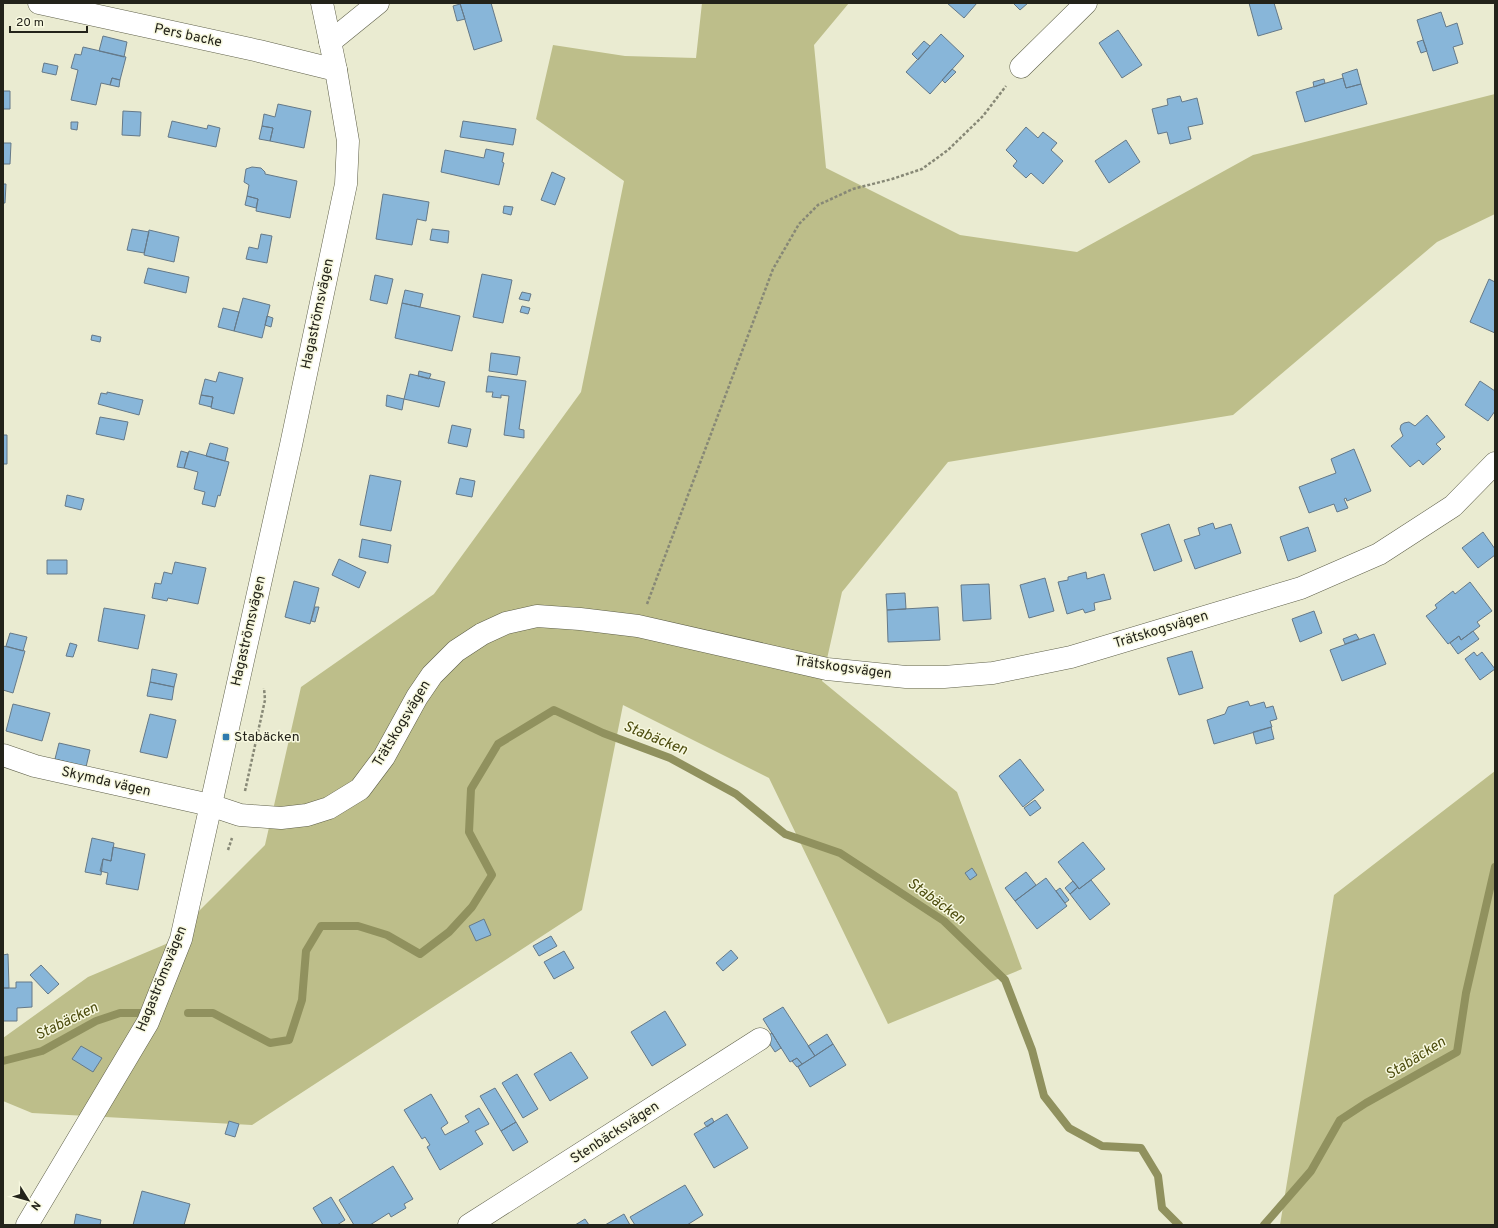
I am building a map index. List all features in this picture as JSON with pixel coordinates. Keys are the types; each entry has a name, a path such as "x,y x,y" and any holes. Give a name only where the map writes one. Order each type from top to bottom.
{"street":[{"name":"Pers backe","path":"39,3 259,51 336,70"},
{"name":"Hagaströmsvägen","path":"27,1225 148,1022 181,938 291,445 346,184 348,141 336,70 322,3"},
{"path":"330,42 378,3"},
{"path":"1021,67 1086,3"},
{"name":"Trätskogsvägen","path":"210,805 240,815 281,818 307,814 329,808 360,789 384,757 416,697 432,675 456,651 482,634 506,623 537,616 580,619 638,626 826,669 906,677 944,678 993,673 1071,657 1301,588 1379,554 1453,506 1495,463"},
{"name":"Skymda vägen","path":"3,756 35,766 210,805"},
{"name":"Stenbäcksvägen","path":"469,1225 760,1039"}],"path":[{"path":"638,626 773,269 799,224 818,205 853,189 892,179 922,169 948,150 983,116 1021,67"}],"green space":[{"path":"702,3 849,3 814,45 826,168 960,235 1077,252 1253,155 1495,94 1495,214 1437,242 1233,415 948,462 842,592 822,681 957,792 1022,969 888,1024 769,778 623,705 582,910 252,1125 32,1113 3,1101 3,1038 88,977 166,944 265,845 301,687 434,594 581,392 624,181 536,119 553,45 625,56 696,58"},
{"path":"1495,771 1495,1225 1280,1225 1334,895"}],"building":[{"path":"460,3 491,3 502,41 474,50"},
{"path":"947,3 977,3 964,18"},
{"path":"1013,3 1028,3 1020,10"},
{"path":"1249,3 1274,3 1282,29 1258,36"},
{"path":"460,4 465,19 457,21 453,6"},
{"path":"1441,12 1446,27 1457,23 1463,44 1453,47 1458,63 1433,71 1417,20"},
{"path":"1118,30 1142,65 1122,78 1099,43"},
{"path":"941,34 964,56 930,94 906,72"},
{"path":"103,36 127,42 124,57 99,51"},
{"path":"1423,40 1427,51 1421,53 1417,42"},
{"path":"924,41 930,46 918,60 912,54"},
{"path":"83,47 126,57 120,80 112,78 110,85 101,83 96,105 71,100 78,70 71,68 75,54 81,55"},
{"path":"44,63 58,66 56,75 42,72"},
{"path":"952,69 956,72 945,83 942,80"},
{"path":"1357,69 1361,84 1346,88 1342,74"},
{"path":"112,78 120,80 119,87 110,85"},
{"path":"1343,78 1346,88 1361,84 1367,104 1305,122 1296,92"},
{"path":"1324,79 1325,83 1314,87 1313,82"},
{"path":"3,91 10,91 10,109 3,109"},
{"path":"1180,96 1182,102 1197,98 1203,124 1188,127 1191,139 1170,144 1167,132 1158,134 1152,109 1168,105 1167,99"},
{"path":"278,104 311,111 304,148 270,141 273,128 262,126 264,114 275,117"},
{"path":"123,111 141,112 140,136 122,135"},
{"path":"172,121 207,129 208,125 220,128 216,147 168,137"},
{"path":"463,121 516,129 513,145 460,137"},
{"path":"71,122 78,122 77,130 71,129"},
{"path":"262,126 273,128 270,141 259,139"},
{"path":"1026,127 1038,138 1043,132 1057,143 1051,150 1063,161 1043,184 1031,173 1026,178 1013,166 1017,161 1006,150"},
{"path":"1126,140 1140,162 1109,183 1095,161"},
{"path":"3,143 11,143 10,164 3,164"},
{"path":"486,149 504,153 502,162 504,163 499,185 441,172 445,150 484,158"},
{"path":"252,167 261,168 265,174 297,181 290,218 256,211 258,199 247,196 249,185 244,182 246,169"},
{"path":"552,172 565,178 555,205 541,200"},
{"path":"3,184 6,184 5,203 3,203"},
{"path":"383,194 429,202 426,221 417,219 412,245 376,239"},
{"path":"247,196 258,199 256,208 245,205"},
{"path":"504,206 513,207 511,215 503,213"},
{"path":"132,229 149,232 144,253 127,250"},
{"path":"432,229 449,231 448,243 430,240"},
{"path":"149,230 179,237 174,262 144,255"},
{"path":"261,234 272,236 267,263 246,259 249,247 258,249"},
{"path":"148,268 189,277 186,293 144,283"},
{"path":"482,274 512,280 503,323 473,317"},
{"path":"375,275 393,279 387,304 370,300"},
{"path":"1489,279 1495,282 1495,333 1470,322"},
{"path":"405,290 423,294 420,307 402,303"},
{"path":"522,292 531,294 529,301 519,299"},
{"path":"243,298 270,305 262,338 234,331"},
{"path":"402,303 460,316 452,351 395,338"},
{"path":"522,306 530,308 528,314 520,312"},
{"path":"223,308 239,312 234,331 218,327"},
{"path":"267,316 273,318 271,327 265,325"},
{"path":"92,335 101,337 100,342 91,340"},
{"path":"491,353 520,357 517,375 489,371"},
{"path":"419,371 431,374 429,379 418,376"},
{"path":"219,372 243,378 234,414 211,408 213,397 201,395 205,379 216,382"},
{"path":"410,374 445,382 439,407 404,399"},
{"path":"488,376 526,381 519,429 524,430 524,438 504,435 509,396 501,395 501,398 492,397 493,392 486,392"},
{"path":"1480,381 1495,391 1495,411 1488,421 1465,405"},
{"path":"107,392 143,400 139,415 98,404 101,393 107,394"},
{"path":"201,395 213,397 211,407 199,404"},
{"path":"387,395 404,399 402,410 386,406"},
{"path":"1427,415 1445,437 1436,444 1441,449 1423,465 1419,460 1410,467 1391,446 1403,436 1400,429 1401,425 1409,422 1415,426"},
{"path":"100,417 128,422 124,440 96,434"},
{"path":"452,425 471,429 467,447 448,443"},
{"path":"3,435 7,435 7,464 3,464"},
{"path":"210,443 228,448 225,461 206,456"},
{"path":"1354,449 1371,491 1347,501 1346,498 1344,499 1348,508 1337,512 1334,504 1309,513 1299,487 1336,473 1331,459"},
{"path":"181,451 188,453 184,468 177,467"},
{"path":"189,451 229,462 220,496 218,495 215,507 202,504 205,492 194,489 198,472 184,468"},
{"path":"370,475 401,481 391,531 360,525"},
{"path":"460,478 475,481 472,497 456,494"},
{"path":"67,495 84,499 81,510 65,506"},
{"path":"1213,523 1215,529 1231,524 1241,553 1195,569 1184,540 1200,535 1198,528"},
{"path":"1169,524 1182,561 1154,571 1141,534"},
{"path":"1308,527 1316,551 1288,561 1280,537"},
{"path":"1483,532 1495,549 1495,555 1478,568 1462,548"},
{"path":"362,539 391,545 388,563 359,557"},
{"path":"339,559 366,572 359,588 332,575"},
{"path":"47,560 67,560 67,574 47,574"},
{"path":"175,562 206,568 198,604 168,598 167,601 152,598 155,583 161,584 164,572 172,574"},
{"path":"1086,572 1087,579 1104,574 1111,599 1094,603 1095,610 1085,613 1083,609 1067,614 1058,582 1068,580 1068,577"},
{"path":"1045,578 1054,611 1029,618 1020,585"},
{"path":"294,581 319,588 310,624 285,617"},
{"path":"1470,582 1492,611 1477,622 1480,626 1461,640 1459,636 1448,644 1426,616 1437,608 1435,605 1453,591 1455,594"},
{"path":"989,584 991,619 963,621 961,585"},
{"path":"905,593 906,609 887,610 886,594"},
{"path":"315,607 319,607 315,622 311,621"},
{"path":"938,607 940,640 888,642 887,610"},
{"path":"104,608 145,615 138,649 98,641"},
{"path":"1314,611 1322,633 1300,642 1292,619"},
{"path":"1473,631 1479,639 1458,654 1450,643 1459,636 1461,640"},
{"path":"10,633 27,637 23,651 6,646"},
{"path":"1356,634 1359,639 1345,644 1343,639"},
{"path":"1374,634 1386,664 1342,681 1330,650"},
{"path":"70,643 77,645 73,657 66,656"},
{"path":"3,646 25,651 13,693 3,690"},
{"path":"1192,651 1203,688 1179,695 1167,658"},
{"path":"1474,652 1477,656 1482,652 1495,669 1480,680 1465,659"},
{"path":"152,669 177,674 174,687 150,682"},
{"path":"150,682 174,687 172,700 147,696"},
{"path":"1248,701 1250,706 1264,702 1266,708 1273,706 1277,719 1270,721 1272,727 1214,744 1207,720 1225,714 1228,707"},
{"path":"13,704 50,713 42,741 6,731"},
{"path":"150,714 176,720 167,758 140,752"},
{"path":"1271,727 1274,739 1256,744 1253,732"},
{"path":"59,743 90,750 86,767 55,759"},
{"path":"1020,759 1044,790 1023,807 999,776"},
{"path":"1035,800 1041,808 1030,816 1024,808"},
{"path":"92,838 114,843 111,861 103,859 101,875 85,872"},
{"path":"1083,842 1105,869 1079,889 1058,862"},
{"path":"113,847 145,854 138,890 106,884 108,873 100,871 103,859 111,861"},
{"path":"972,868 977,875 970,880 965,873"},
{"path":"1026,872 1036,885 1015,901 1005,888"},
{"path":"1046,878 1067,906 1037,929 1015,901"},
{"path":"1091,880 1110,904 1090,920 1070,894 1078,887 1079,889"},
{"path":"1073,881 1078,887 1070,894 1065,888"},
{"path":"1060,888 1069,900 1065,903 1056,891"},
{"path":"484,919 491,935 476,941 469,926"},
{"path":"551,936 557,946 539,956 533,946"},
{"path":"731,950 738,958 723,971 716,963"},
{"path":"564,951 574,968 554,979 544,962"},
{"path":"8,954 9,988 3,988 3,955"},
{"path":"41,965 59,984 48,994 30,975"},
{"path":"16,982 32,982 32,1007 17,1008 17,1021 3,1021 3,988 16,988"},
{"path":"783,1007 815,1056 802,1064 797,1058 790,1062 763,1019"},
{"path":"665,1011 686,1045 652,1066 631,1032"},
{"path":"772,1033 781,1048 775,1052 765,1037"},
{"path":"827,1034 833,1044 815,1056 808,1046"},
{"path":"833,1044 846,1065 810,1087 798,1067"},
{"path":"81,1046 102,1058 93,1072 72,1059"},
{"path":"571,1052 588,1078 550,1101 534,1074"},
{"path":"797,1058 802,1064 797,1067 792,1061"},
{"path":"517,1074 538,1109 523,1118 502,1083"},
{"path":"495,1088 516,1122 501,1131 480,1096"},
{"path":"431,1094 448,1123 441,1128 445,1135 469,1122 465,1116 479,1108 489,1124 475,1131 483,1144 440,1170 427,1147 430,1145 425,1137 422,1139 404,1110"},
{"path":"727,1114 748,1148 714,1168 694,1134"},
{"path":"712,1118 714,1122 707,1127 704,1123"},
{"path":"229,1121 239,1124 235,1137 225,1134"},
{"path":"516,1122 528,1142 513,1151 501,1131"},
{"path":"393,1166 413,1199 404,1204 406,1208 391,1217 389,1213 370,1225 354,1225 339,1200"},
{"path":"685,1185 703,1215 687,1225 635,1225 630,1217"},
{"path":"142,1191 190,1204 184,1225 133,1225"},
{"path":"331,1197 345,1220 337,1225 323,1225 313,1208"},
{"path":"76,1214 101,1220 100,1225 74,1225"},
{"path":"624,1214 630,1225 605,1225"},
{"path":"585,1219 589,1225 575,1225"}],"waterway":[{"name":"Stabäcken","path":"188,1013 213,1013 270,1043 289,1040 302,1000 306,951 321,926 358,926 387,935 420,954 449,932 472,907 492,875 469,832 471,789 498,744 554,710 603,733 670,758 736,794 785,834 840,853 944,921 1005,980 1032,1050 1044,1096 1069,1128 1102,1146 1141,1148 1158,1176 1162,1208 1179,1225"},
{"name":"Stabäcken","path":"1264,1225 1311,1171 1340,1120 1366,1103 1457,1052 1466,993 1495,867"},
{"name":"Stabäcken","path":"3,1061 42,1051 96,1021 120,1013 144,1013"}],"place":[{"name":"Stabäcken","path":"226,737"}]}
